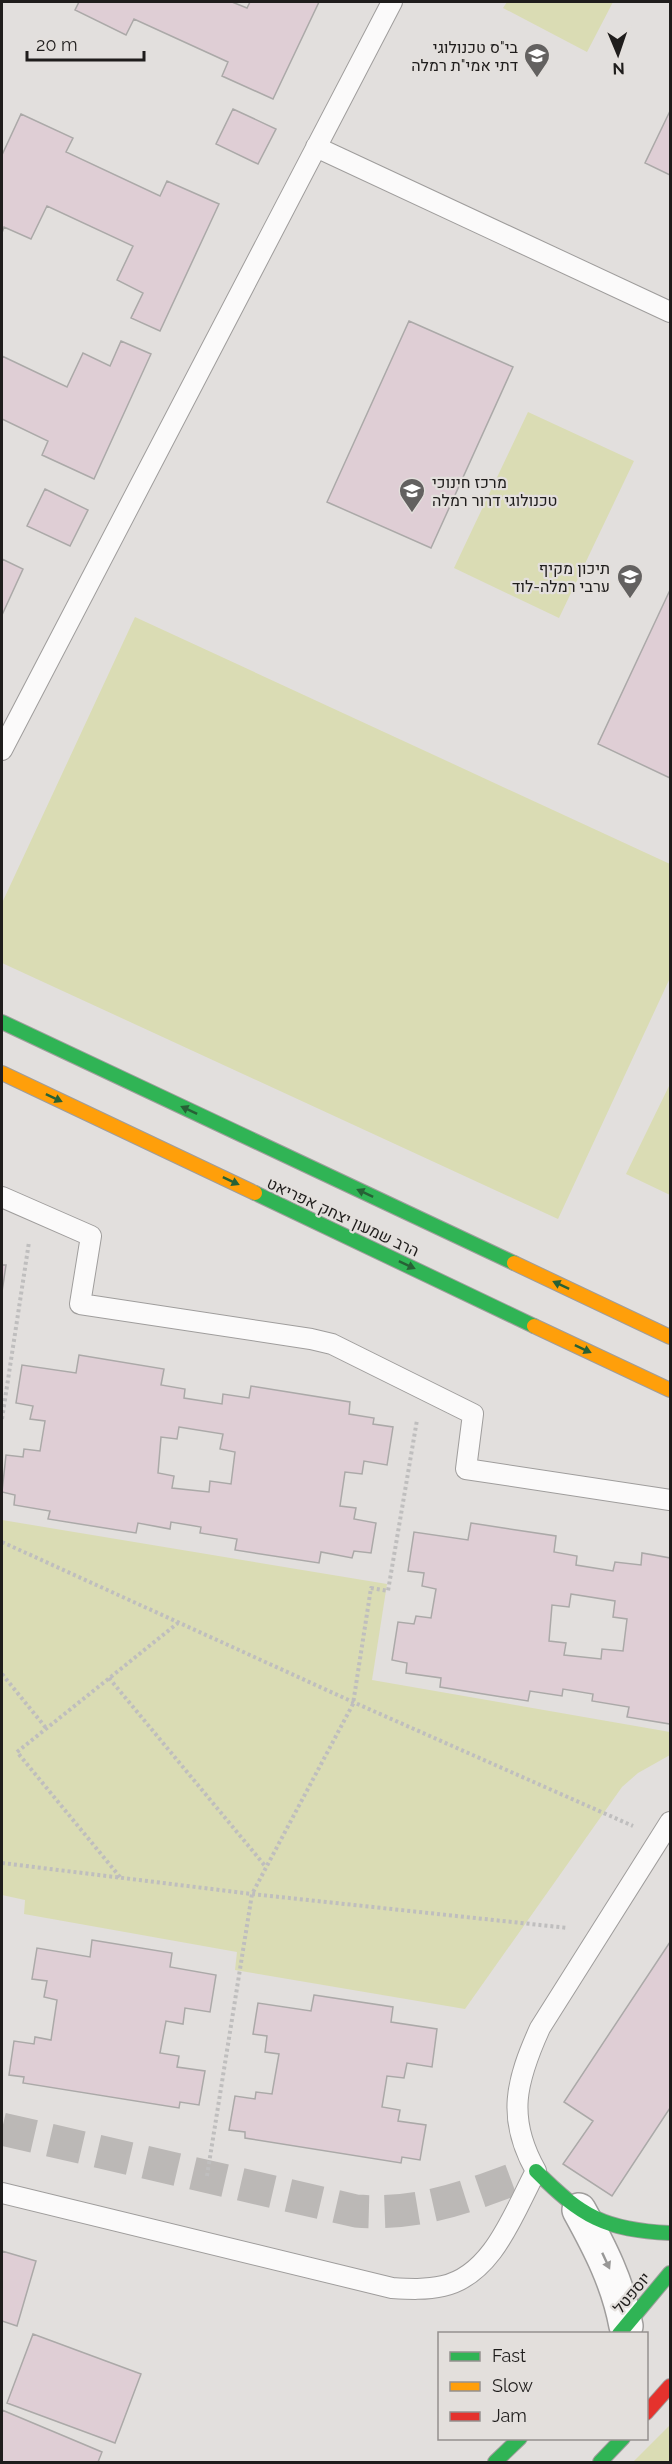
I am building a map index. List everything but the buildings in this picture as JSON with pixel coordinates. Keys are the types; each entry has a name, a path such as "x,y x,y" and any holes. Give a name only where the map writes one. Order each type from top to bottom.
{"street":[{"name":"הרב שמעון יצחק אפריאט","path":"2,1022 670,1337"},
{"name":"הרב שמעון יצחק אפריאט","path":"2,1073 670,1390"},
{"path":"536,2171 579,2210 606,2223 630,2230 670,2234"},
{"path":"579,2210 608,2262 620,2297 623,2330"},
{"name":"יוספטל","path":"623,2330 670,2273"},
{"path":"648,2411 670,2386"},
{"path":"495,2463 519,2440"},
{"path":"600,2463 621,2440"}],"lane":[{"path":"2,750 392,2"},
{"path":"316,147 670,312"},
{"path":"2,1197 91,1236 80,1304 332,1344 473,1414 466,1469 670,1500"},
{"path":"2,2193 392,2288 421,2289 444,2286 465,2277 482,2264 496,2245 536,2171 525,2151 518,2125 517,2099 524,2063 540,2028 665,1830"}],"path":[{"path":"2,1419 34,1211"},
{"path":"207,2176 252,1894 353,1702 371,1588 388,1591 422,1389"},
{"path":"2,1542 353,1702 665,1830"},
{"path":"121,1878 17,1752 178,1623"},
{"path":"2,1674 46,1728"},
{"path":"109,1678 266,1867"},
{"path":"2,1863 252,1894 602,1931"}],"green space":[{"path":"507,2 613,2 587,52 503,8"},
{"path":"528,412 634,461 559,618 454,568"},
{"path":"135,617 670,864 670,978 558,1219 2,963 2,903"},
{"path":"670,1084 670,1195 626,1174"},
{"path":"2,1520 387,1584 372,1680 670,1732 670,1755 638,1773 622,1787 465,2009 235,1970 237,1952 24,1914 25,1900 2,1895"},
{"path":"670,2425 670,2462 633,2462"}],"tunnel":[{"path":"2,2129 356,2211 381,2212 426,2207 448,2202 536,2171"}],"traffic: fast":[{"path":"2,1022 514,1263"},
{"path":"255,1193 534,1326"},
{"path":"536,2171 567,2200 596,2218 628,2229 670,2233"},
{"path":"621,2332 670,2273"},
{"path":"495,2462 518,2440"},
{"path":"600,2462 621,2440"}],"traffic: slow":[{"path":"2,1073 255,1193"},
{"path":"514,1263 670,1337"},
{"path":"534,1326 670,1390"}],"traffic: jam":[{"path":"648,2411 670,2386"}],"place":[{"name":"בי\"ס טכנולוגי דתי אמי\"ת רמלה","path":"537,79"},
{"name":"מרכז חינוכי טכנולוגי דרור רמלה","path":"412,514"},
{"name":"תיכון מקיף ערבי רמלה-לוד","path":"630,600"}]}
